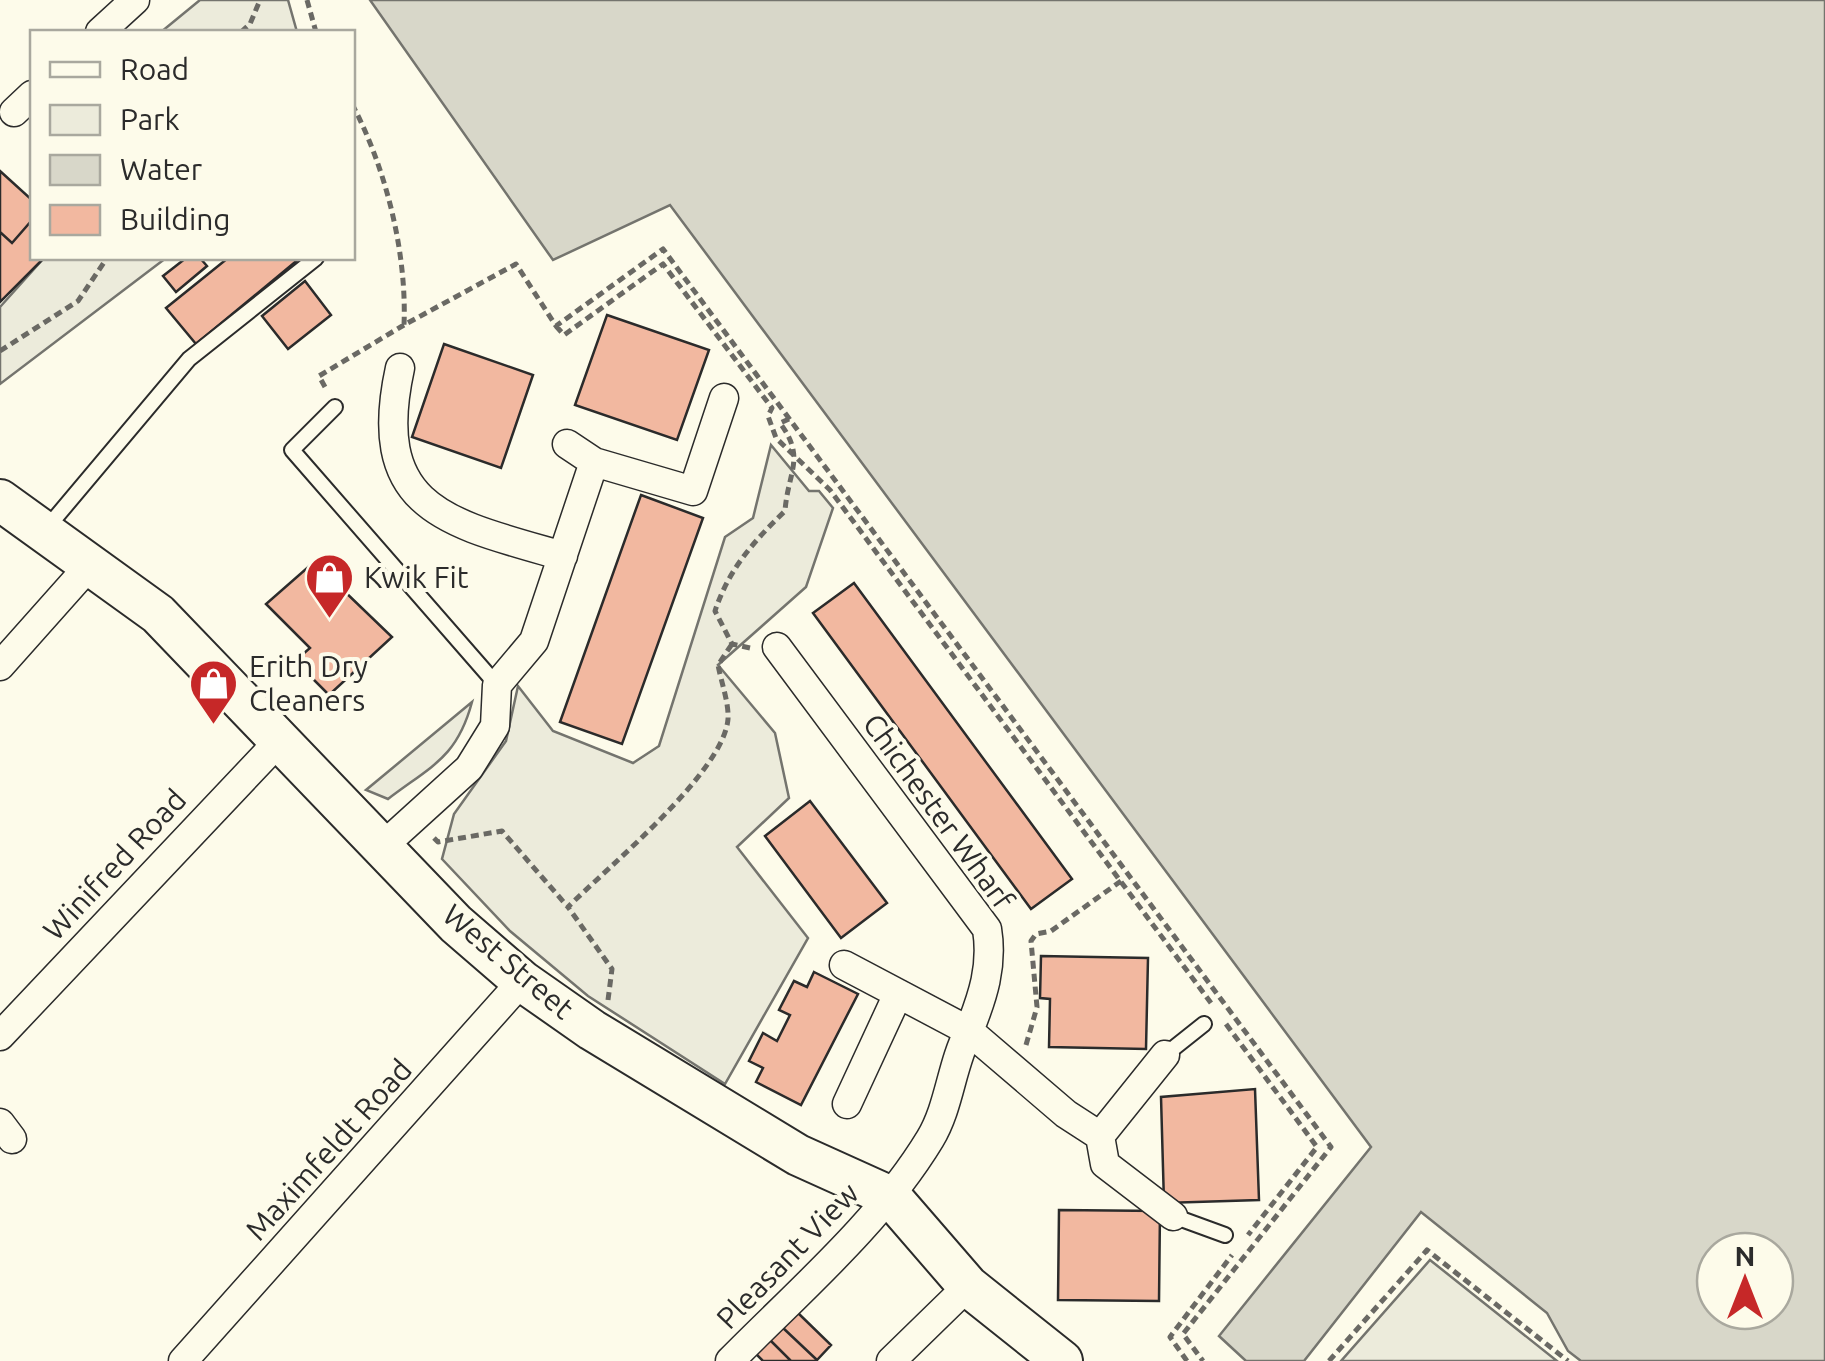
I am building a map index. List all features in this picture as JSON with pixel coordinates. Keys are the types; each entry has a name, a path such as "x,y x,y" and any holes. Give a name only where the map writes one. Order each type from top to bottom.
{"street":[{"path":"102,30 135,0"},
{"path":"400,368 390,412 393,453 418,500 490,535 563,556"},
{"path":"568,444 594,462 694,491 724,398"},
{"path":"383,846 469,768 495,726 497,686 534,642 594,462"},
{"name":"West Street","path":"0,500 158,614 456,924 522,981 592,1030 798,1155 891,1197 968,1286 1062,1361"},
{"path":"0,666 88,566"},
{"name":"Chichester Wharf","path":"776,647 987,929 991,955 984,994 955,1057 932,1137 891,1197"},
{"name":"Winifred Road","path":"0,1036 280,740"},
{"path":"844,964 969,1031 1014,1064 1066,1114 1100,1136 1105,1164 1173,1216"},
{"name":"Maximfeldt Road","path":"183,1361 522,981"},
{"path":"847,1104 898,994"},
{"path":"1100,1136 1165,1054"},
{"name":"Pleasant View","path":"730,1361 891,1197"},
{"path":"891,1361 968,1286"}],"lane":[{"path":"44,531 190,359 314,260"},
{"path":"334,407 292,450 497,686"},
{"path":"1165,1054 1204,1024"},
{"path":"1173,1216 1225,1235"}],"path":[{"path":"242,30 250,24 260,0"},
{"path":"307,0 315,30"},
{"path":"355,111 380,173 406,283 404,325"},
{"path":"556,326 663,250 1331,1147 1183,1334 1204,1361"},
{"path":"0,351 78,301 106,260"},
{"path":"334,407 320,376 516,264 564,335 663,264 772,408 768,416 776,438 830,490 1212,1005"},
{"path":"732,644 715,611 726,579 785,511 788,477 796,458 795,443 780,423 790,419"},
{"path":"732,644 766,651 776,647"},
{"path":"568,906 691,786 717,754 728,718 718,665 732,644"},
{"path":"416,819 438,842 502,831 568,906 612,969 607,1008 592,1030"},
{"path":"1014,1064 1026,1047 1037,1007 1031,941 1036,934 1052,931 1119,882"},
{"path":"1224,1020 1316,1147 1247,1236"},
{"path":"1329,1361 1428,1250 1568,1361"},
{"path":"1187,1361 1170,1337 1235,1251"}],"green space":[{"path":"200,0 288,0 296,30 163,30"},
{"path":"42,260 163,260 0,384 0,307"},
{"path":"771,445 809,491 819,491 833,508 806,587 718,665 775,733 789,798 737,847 808,938 725,1084 588,996 510,931 442,859 454,814 506,741 518,686 553,731 633,763 659,746 725,537 753,518"},
{"path":"472,702 459,736 430,769 388,799 366,790"},
{"path":"1430,1260 1557,1361 1341,1361"}],"water":[{"path":"370,0 1825,0 1825,1361 1581,1361 1568,1351 1547,1313 1421,1212 1304,1361 1246,1361 1219,1336 1371,1147 670,205 553,260"}],"building":[{"path":"0,171 30,198 30,222 12,243 0,232"},
{"path":"30,222 30,260 42,260 0,302 0,232 12,243"},
{"path":"183,260 202,260 207,266 176,292 163,276"},
{"path":"226,260 298,260 196,344 166,308"},
{"path":"305,281 331,315 288,349 262,316"},
{"path":"607,315 709,350 677,440 575,405"},
{"path":"444,344 533,375 501,468 412,437"},
{"path":"641,495 703,518 622,744 560,722"},
{"name":"Kwik Fit","path":"314,562 392,637 329,695 295,661 310,648 266,604"},
{"path":"854,583 1072,879 1031,909 813,613"},
{"path":"810,801 887,903 841,938 765,836"},
{"path":"1041,956 1148,958 1146,1049 1049,1047 1050,999 1040,998"},
{"path":"814,972 858,994 801,1105 756,1082 763,1068 749,1061 763,1033 777,1041 790,1015 779,1010 794,981 807,987"},
{"path":"1255,1089 1259,1200 1164,1203 1161,1097"},
{"path":"1059,1210 1160,1211 1159,1301 1058,1300"},
{"path":"797,1312 831,1345 817,1360 782,1327"},
{"path":"782,1327 817,1360 791,1361 770,1340"},
{"path":"770,1340 791,1361 763,1361 756,1354"}],"place":[{"name":"Kwik Fit","path":"329,620"},
{"name":"Erith Dry Cleaners","path":"214,726"}]}
